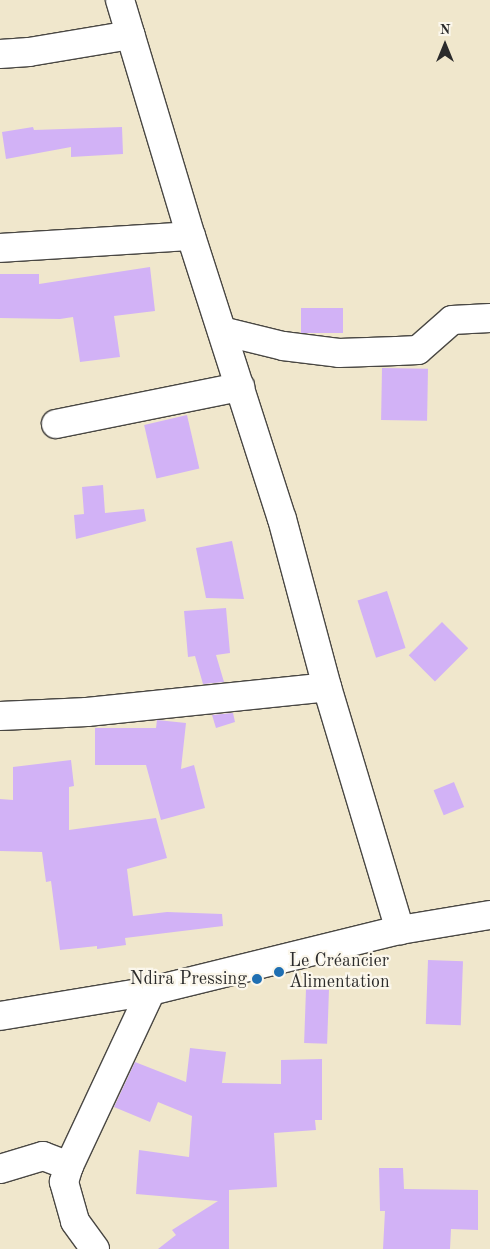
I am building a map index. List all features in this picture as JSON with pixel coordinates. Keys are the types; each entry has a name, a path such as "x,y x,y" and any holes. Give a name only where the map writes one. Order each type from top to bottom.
{"street":[{"path":"120,0 191,236 282,519 327,687 400,930"},
{"path":"0,54 29,52 131,35"},
{"path":"0,248 191,236"},
{"path":"222,332 283,346 338,353 418,350 452,320 490,318"},
{"path":"56,424 240,387"},
{"path":"0,716 87,712 327,687"},
{"path":"0,1016 151,992 400,930 490,915"},
{"path":"95,1249 75,1221 64,1182 68,1166 151,992"},
{"path":"0,1169 43,1156 68,1166"}],"building":[{"path":"33,127 34,130 122,127 123,154 71,157 71,147 6,159 2,132"},
{"path":"150,267 155,311 114,316 120,357 80,362 73,317 60,319 0,318 0,274 39,274 39,284"},
{"path":"301,308 343,308 343,333 301,333"},
{"path":"382,368 428,369 427,421 381,420"},
{"path":"187,415 199,469 157,478 144,425"},
{"path":"103,485 105,513 144,509 146,521 76,539 74,515 84,514 82,487"},
{"path":"232,541 244,599 206,598 196,548"},
{"path":"387,591 406,648 376,658 358,601"},
{"path":"226,608 230,653 216,655 224,682 203,684 195,656 188,657 184,611"},
{"path":"442,622 468,648 435,681 409,655"},
{"path":"233,713 235,722 216,728 212,715"},
{"path":"157,720 186,723 181,769 194,765 205,808 161,820 146,765 95,765 95,728 156,728"},
{"path":"71,760 74,786 69,787 69,830 156,818 167,858 127,869 133,916 167,912 222,914 223,926 125,938 126,945 97,949 97,946 60,950 51,881 46,882 42,852 0,851 0,799 13,800 13,767"},
{"path":"454,782 464,807 444,815 434,790"},
{"path":"428,960 463,961 461,1025 426,1024"},
{"path":"306,989 329,990 327,1044 304,1043"},
{"path":"190,1048 226,1052 222,1083 281,1084 281,1060 322,1059 322,1120 315,1120 316,1130 274,1133 277,1187 229,1190 229,1249 158,1249 176,1235 172,1230 218,1201 136,1194 139,1150 189,1157 192,1116 158,1102 150,1122 114,1107 135,1062 186,1082"},
{"path":"379,1168 403,1168 404,1189 478,1190 478,1230 451,1229 450,1249 383,1249 385,1211 380,1211"}],"place":[{"name":"Le Créancier Alimentation","path":"279,972"},
{"name":"Ndira Pressing","path":"257,979"}]}
